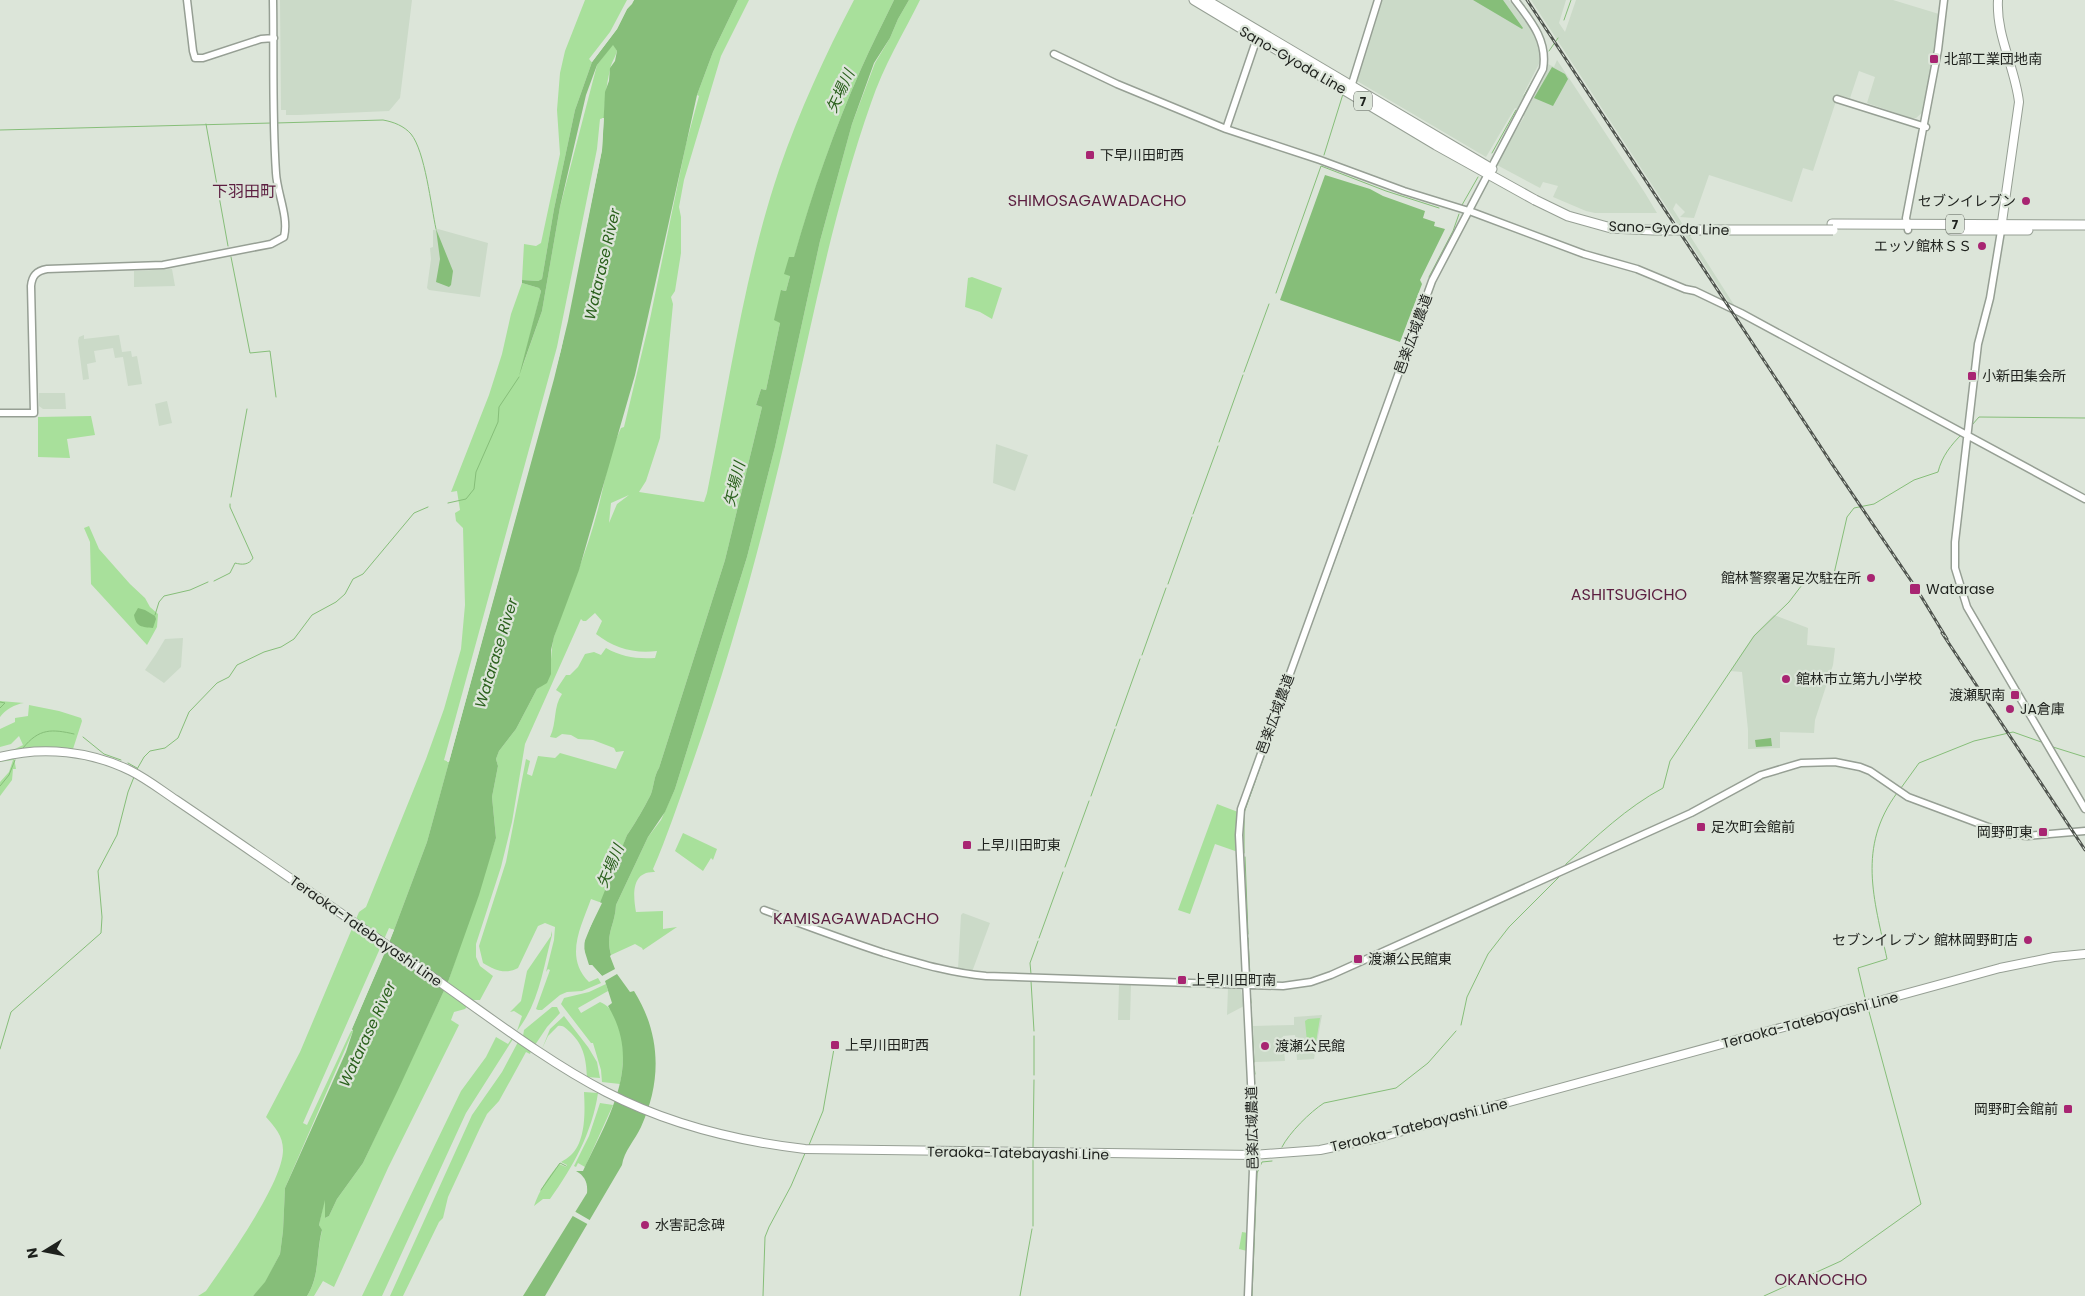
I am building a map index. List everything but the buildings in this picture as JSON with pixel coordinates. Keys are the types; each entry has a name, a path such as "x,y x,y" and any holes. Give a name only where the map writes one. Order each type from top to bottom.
{"main road":[{"name":"Sano-Gyoda Line","path":"1194,0 1568,216 1612,228 1653,230 2002,227 2085,224"},
{"name":"Sano-Gyoda Line","path":"1206,0 1488,171"},
{"path":"1998,0 2000,30 2016,84 2019,102 2002,227"},
{"name":"Sano-Gyoda Line","path":"2002,227 2085,230"},
{"name":"Teraoka-Tatebayashi Line","path":"0,757 27,752 74,754 112,763 134,773 268,863 516,1035 595,1086 665,1118 727,1136 779,1146 818,1150 1253,1155 1305,1152 1369,1140 2000,968 2054,957 2085,954"}],"street":[{"path":"187,0 192,51 195,58 203,58 261,39 274,38"},
{"path":"0,413 34,413 31,286 35,273 46,269 163,265 271,244 281,240 285,229 276,182 273,0"},
{"path":"1351,87 1378,0"},
{"name":"邑楽広域農道","path":"1248,1296 1253,1155 1239,824 1244,800 1432,281 1543,69 1543,46 1539,34 1515,0"},
{"path":"1908,227 1938,50 1944,0"},
{"path":"1925,127 1942,51 1948,0"},
{"path":"1226,129 1257,38"},
{"path":"1054,54 1117,84 1226,129 1467,211 1584,254 1637,269 1722,303 2085,499"},
{"path":"1837,99 1925,127"},
{"path":"2002,227 1990,298 1978,344 1954,548 1955,568 1962,595 1970,612 2085,809"},
{"path":"764,910 849,941 926,966 955,973 986,976 1284,986 1320,979 1691,812 1761,775 1801,763 1835,762 1870,771 1908,797 1993,830 2021,836 2085,831"}],"shaded area":[{"path":"280,0 412,0 400,98 389,111 286,115 286,110 281,110"},
{"path":"585,0 627,0 610,32 589,59 592,62 575,110 554,209 542,279 538,281 522,280 524,244 536,246 541,243 560,154 557,110 560,73 565,51"},
{"path":"738,0 749,0 721,56 684,180 679,207 681,217 681,253 675,291 671,297 673,304 660,438 646,481 639,492 704,502 756,249 787,148 813,84 854,0 894,0 865,60 842,115 816,186 794,258 789,257 790,276 786,291 782,290 780,323 766,390 761,389 756,405 762,407 725,560 651,794 627,835 602,903 591,899 579,931 576,952 581,972 589,982 598,978 601,983 582,991 567,992 560,995 542,1010 538,1010 536,1009 550,970 548,969 546,972 554,940 555,927 545,923 538,926 518,968 509,971 500,971 483,963 479,946 506,862 526,759 530,761 527,774 532,776 538,756 555,758 560,753 616,769 624,751 616,752 614,748 593,740 578,739 571,735 562,734 556,738 550,737 554,726 557,704 562,694 556,690 566,675 570,675 578,667 585,654 594,652 601,655 606,648 629,657 655,658 657,651 632,651 610,643 596,634 602,621 595,613 586,621 581,619 525,744 512,822 501,867 476,944 476,957 480,966 493,976 480,1000 473,1000 465,1009 454,1012 451,1020 459,1025 388,1168 334,1287 323,1281 314,1296 307,1296 316,1272 322,1231 319,1225 325,1197 325,1218 329,1216 337,1199 363,1163 448,982 496,838 492,797 498,766 496,759 499,751 516,729 537,689 543,685 549,673 554,637 594,525 613,447 621,428 624,427 650,319 686,144 699,96 697,95 713,52","holes":["629,495 617,504 609,523 611,503"]},
{"path":"909,0 920,0 887,64 876,90 847,180 826,259 769,507 719,683 677,807 653,869 655,872 641,875 635,885 636,912 663,911 663,929 677,927 643,950 635,944 611,955 609,941 616,905 648,837 661,820 675,789 747,557 775,447 820,241 852,124 875,63"},
{"path":"1382,0 1509,0 1536,36 1542,58 1523,95 1526,98 1519,110 1515,108 1486,157 1357,81"},
{"path":"1531,0 1566,0 1559,23 1565,32 1576,0 1893,0 1939,14 1924,111 1916,118 1911,118 1867,103 1875,77 1859,71 1850,98 1838,95 1813,171 1803,168 1792,202 1709,175 1694,218 1680,217 1685,212 1676,203 1673,209 1736,308 1730,304"},
{"path":"613,44 617,51 611,65 604,118 600,119 597,149 557,347 444,760 449,762 427,842 394,930 389,928 303,1123 307,1125 351,1031 353,1031 285,1188 280,1254 265,1283 253,1296 198,1296 206,1291 239,1242 274,1182 281,1164 283,1145 278,1132 266,1117 300,1052 359,912 366,907 426,759 444,709 461,649 465,605 463,528 456,521 455,513 460,510 457,491 451,492 489,395 502,354 511,314 522,283 539,288 541,291 522,368 542,311 560,207 597,65"},
{"path":"1557,60 1657,213 1595,213 1586,211 1553,197 1558,186 1543,182 1540,188 1497,165 1524,117 1523,111 1548,64 1554,67"},
{"path":"438,229 488,243 480,297 429,290 427,288 431,259 430,248 433,247 433,230"},
{"path":"172,269 175,286 134,287 134,271"},
{"path":"972,277 1002,288 992,319 980,312 965,307 968,278"},
{"path":"84,335 84,339 119,335 122,352 131,351 132,357 137,356 142,384 128,386 123,357 115,358 113,348 94,351 96,362 87,364 89,379 83,380 78,341 79,337"},
{"path":"39,393 65,393 66,409 43,409 39,406"},
{"path":"167,401 172,423 159,426 155,404"},
{"path":"91,416 95,435 67,439 70,458 38,457 38,417"},
{"path":"996,444 1028,455 1015,491 993,483"},
{"path":"89,526 99,549 158,614 157,627 147,645 91,584 90,542 84,528"},
{"name":"館林市立第九小学校","path":"1774,615 1808,628 1807,645 1835,648 1833,665 1815,720 1814,733 1780,732 1780,748 1748,749 1742,672 1730,671 1754,635"},
{"path":"183,638 181,667 164,683 145,670 165,639"},
{"path":"0,701 24,703 10,708 0,717"},
{"path":"29,705 81,718 82,721 73,749 15,751 15,749 23,745 19,736 11,744 0,747 0,729 15,722 15,718 28,716"},
{"path":"14,758 16,769 13,769 12,780 0,796 0,782 9,772 13,760 0,761"},
{"path":"1217,804 1238,812 1238,852 1215,844 1190,914 1178,910"},
{"path":"683,833 717,849 713,860 711,858 703,871 675,851"},
{"path":"963,913 990,923 972,972 959,971 958,969 961,915"},
{"path":"551,931 552,935 543,973 535,997 517,1031 522,1016 514,1011 510,1012 521,1001 527,971 551,936"},
{"path":"606,984 608,991 578,1008 581,1013 600,1002 609,1008 615,1016 620,1026 623,1050 620,1084 602,1082 601,1070 593,1043 591,1043 561,1004 564,998 589,992"},
{"path":"1119,985 1131,985 1130,1020 1118,1020"},
{"path":"1228,988 1241,990 1244,1006 1227,1015"},
{"path":"552,1007 557,1007 560,1013 547,1027 535,1045 523,1036 524,1030"},
{"path":"1322,1015 1314,1059 1297,1060 1295,1035 1283,1036 1285,1061 1255,1062 1253,1026 1294,1025 1294,1017"},
{"path":"564,1016 597,1062 600,1078 587,1077 582,1048 571,1033 563,1027 558,1026 548,1036 542,1049 550,1029"},
{"path":"1320,1018 1316,1042 1307,1042 1305,1021"},
{"path":"496,1037 508,1044 513,1039 466,1113 382,1296 362,1296 461,1091 486,1057"},
{"path":"518,1042 531,1051 530,1054 526,1052 499,1101 487,1114 448,1197 443,1218 439,1222 403,1296 390,1296 472,1115 502,1072"},
{"path":"584,1092 598,1093 586,1136 574,1162 550,1199 543,1199 534,1206 551,1174 559,1164 566,1167 567,1165 561,1162 571,1155 580,1142 584,1125"},
{"path":"600,1103 613,1105 585,1167 578,1163 576,1167 574,1166 589,1136"},
{"path":"1242,1232 1248,1233 1247,1251 1239,1249"}],"water":[{"name":"Watarase River","path":"634,0 738,0 713,52 697,95 635,375 579,570 554,637 551,650 551,674 547,683 537,689 516,729 499,751 496,759 498,766 492,797 496,838 479,895 448,982 398,1090 363,1163 337,1199 329,1216 325,1218 325,1200 319,1225 322,1230 316,1272 311,1288 307,1296 253,1296 265,1282 280,1254 285,1188 346,1052 352,1029 394,930 427,842 554,379 568,321 602,150 605,92 609,81 610,68 615,61 617,51 613,45 597,65 586,95 560,207 542,311 519,376 541,291 539,288 522,283 522,280 538,281 542,279 554,209 575,110 592,62 617,29"},
{"path":"894,0 909,0 890,38 874,63 852,124 820,241 775,447 747,557 675,789 665,812 648,837 616,905 609,941 610,956 615,969 602,976 592,965 589,966 585,957 584,943 627,835 651,794 725,560 762,407 756,405 761,389 766,390 780,323 774,320 781,290 786,291 790,276 784,274 789,257 794,257 824,162 851,92"},
{"path":"1473,0 1503,0 1523,28 1522,29"},
{"path":"1552,67 1565,74 1568,79 1553,106 1534,98"},
{"path":"1325,175 1370,189 1383,196 1425,211 1423,218 1435,222 1434,226 1445,229 1420,280 1422,284 1400,342 1280,300"},
{"path":"436,229 453,271 449,287 436,282 440,259"},
{"path":"138,608 155,616 153,628 143,627 136,622 134,615"},
{"path":"1771,738 1772,746 1756,747 1755,740"},
{"path":"617,974 630,992 634,991 643,1007 654,1041 655,1075 648,1110 641,1127 625,1155 622,1165 545,1296 523,1296 587,1193 585,1180 576,1171 583,1171 612,1110 618,1090 623,1049 618,1027 608,1006 612,1003 605,981"}],"pier":[{"path":"631,0 634,0 617,29 592,62 590,60 615,28 624,7"},
{"path":"602,118 604,118 602,150 561,350 449,762 447,762 559,350 599,150"},
{"path":"599,902 602,903 585,938 584,949 589,965 592,965 602,976 600,977 591,968 587,967 581,949 583,938"},
{"path":"392,929 394,930 389,943 450,985 447,992 386,950 350,1033 350,1028"},
{"path":"574,1211 593,1222 591,1226 571,1215"}],"waterway":[{"path":"1564,20 1571,0"},
{"path":"1549,51 1558,38"},
{"path":"1524,96 1536,75"},
{"path":"1324,155 1343,94"},
{"path":"1492,153 1516,110"},
{"path":"276,123 383,120 395,123 405,129 416,142 424,165 436,229"},
{"path":"0,130 272,123"},
{"path":"206,124 228,246"},
{"path":"1276,293 1321,166 1386,191 1439,208"},
{"path":"1462,205 1478,177"},
{"path":"1429,277 1453,231 1459,214"},
{"path":"231,257 250,353 270,351 276,397"},
{"path":"1425,311 1436,280"},
{"path":"1244,372 1269,304"},
{"path":"1359,493 1404,366"},
{"path":"1219,442 1243,375"},
{"path":"448,503 466,499 474,489 476,472 498,422 499,407 519,377"},
{"path":"231,497 247,409"},
{"path":"1972,425 1979,417 2085,418"},
{"path":"1565,867 1566,864 1612,823 1637,804 1663,788 1670,761 1754,636 1789,602 1808,577 1813,575 1833,578 1847,517 1854,508 1874,504 1914,480 1938,472 1947,451 1962,434"},
{"path":"1193,514 1218,446"},
{"path":"1333,565 1357,499"},
{"path":"214,581 230,573 235,563 245,564 253,558 230,504"},
{"path":"136,771 150,751 165,748 178,738 189,712 217,683 229,677 237,665 264,652 281,647 294,639 312,615 336,602 345,594 353,579 363,574 414,513 428,507"},
{"path":"1168,584 1192,517"},
{"path":"1311,625 1332,568"},
{"path":"155,615 159,602 164,596 190,590 208,582"},
{"path":"1142,655 1166,588"},
{"path":"1116,726 1140,659"},
{"path":"1282,706 1297,662"},
{"path":"0,702 5,703 0,708"},
{"path":"1257,776 1281,709"},
{"path":"1091,796 1115,729"},
{"path":"23,748 40,733 59,731 74,734"},
{"path":"1901,788 1919,763 1974,741 2013,732 2044,743"},
{"path":"83,737 104,754 121,760"},
{"path":"2053,747 2085,757"},
{"path":"0,786 9,775 15,760"},
{"path":"128,763 137,768"},
{"path":"0,1049 11,1012 101,933 102,917 98,871 117,835 128,792 134,777"},
{"path":"1244,853 1244,813 1256,779"},
{"path":"1866,1002 1858,968 1887,959 1874,894 1872,874 1873,853 1877,833 1885,813 1897,793"},
{"path":"1065,867 1089,801"},
{"path":"1245,857 1248,934"},
{"path":"1039,938 1063,872"},
{"path":"1461,1025 1467,997 1488,954 1509,927 1561,875"},
{"path":"1248,938 1250,976"},
{"path":"1031,974 1030,963 1038,941"},
{"path":"1031,981 1034,1031"},
{"path":"1250,992 1251,1003"},
{"path":"1251,1007 1254,1062"},
{"path":"1764,1296 1841,1261 1921,1204 1868,1008"},
{"path":"1282,1147 1300,1123 1324,1103 1396,1088 1428,1063 1456,1031"},
{"path":"1034,1036 1034,1075"},
{"path":"809,1145 823,1111 835,1043"},
{"path":"1254,1066 1255,1074"},
{"path":"1033,1148 1034,1080"},
{"path":"763,1296 765,1237 791,1186 806,1151"},
{"path":"1033,1158 1033,1226"},
{"path":"1252,1296 1257,1173 1262,1162 1272,1161"},
{"path":"541,1190 560,1163 566,1166"},
{"path":"1020,1296 1032,1229"}],"railway":[{"path":"1527,0 1832,464 1916,588 1947,639"},
{"path":"1942,633 2085,850"}],"place":[{"name":"北部工業団地南","path":"1934,59"},
{"name":"下早川田町西","path":"1090,155"},
{"name":"セブンイレブン","path":"2026,201"},
{"name":"エッソ館林ＳＳ","path":"1982,246"},
{"name":"小新田集会所","path":"1972,376"},
{"name":"館林警察署足次駐在所","path":"1871,578"},
{"name":"Watarase","path":"1915,589"},
{"name":"館林市立第九小学校","path":"1786,679"},
{"name":"渡瀬駅南","path":"2015,695"},
{"name":"JA倉庫","path":"2010,709"},
{"name":"足次町会館前","path":"1701,827"},
{"name":"岡野町東","path":"2043,832"},
{"name":"上早川田町東","path":"967,845"},
{"name":"セブンイレブン 館林岡野町店","path":"2028,940"},
{"name":"渡瀬公民館東","path":"1358,959"},
{"name":"上早川田町南","path":"1182,980"},
{"name":"上早川田町西","path":"835,1045"},
{"name":"渡瀬公民館","path":"1265,1046"},
{"name":"岡野町会館前","path":"2068,1109"},
{"name":"水害記念碑","path":"645,1225"}],"district":[{"name":"下羽田町","path":"244,191"},
{"name":"SHIMOSAGAWADACHO","path":"1097,200"},
{"name":"ASHITSUGICHO","path":"1629,594"},
{"name":"KAMISAGAWADACHO","path":"856,918"},
{"name":"OKANOCHO","path":"1821,1279"}],"water label":[{"name":"矢場川","path":"840,91"},
{"name":"矢場川","path":"734,484"},
{"name":"矢場川","path":"610,866"}]}
